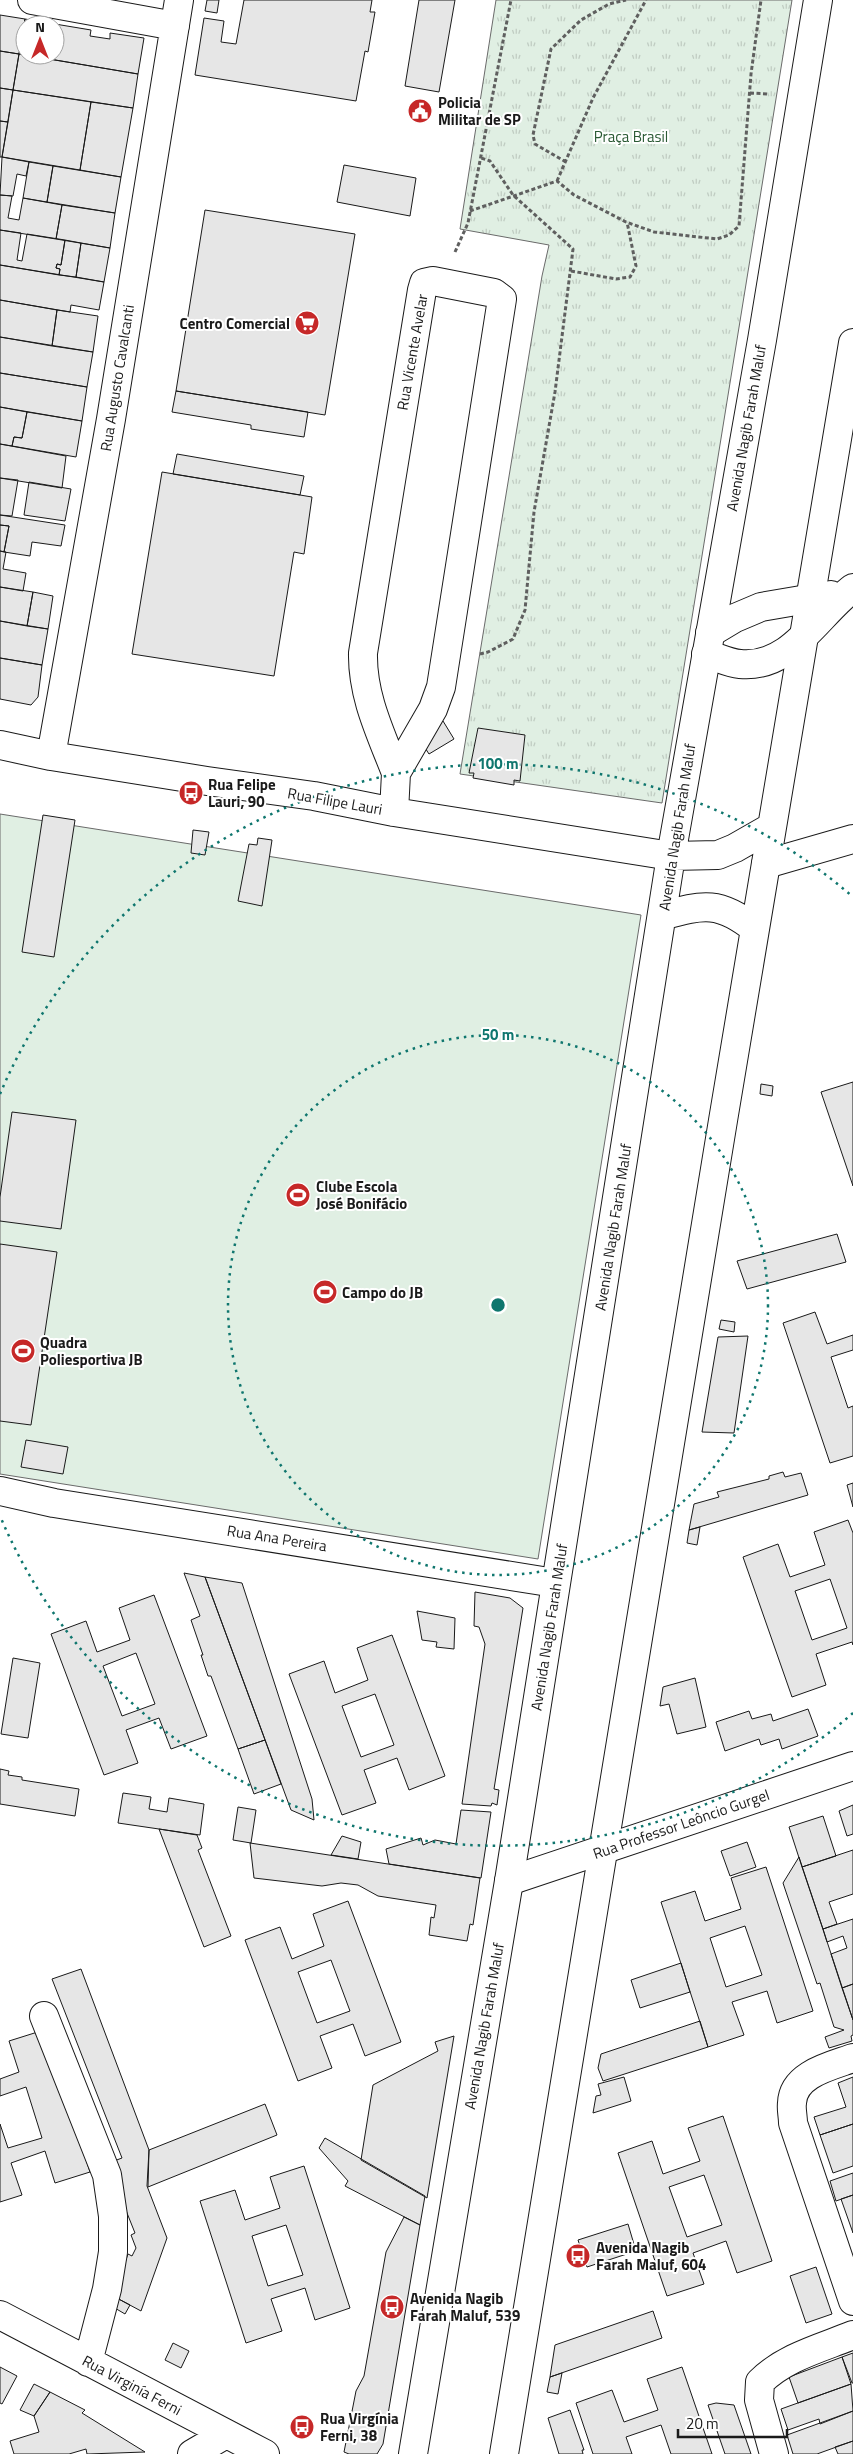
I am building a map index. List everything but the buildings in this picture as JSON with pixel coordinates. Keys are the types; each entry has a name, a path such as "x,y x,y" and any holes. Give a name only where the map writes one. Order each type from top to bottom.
{"street":[{"path":"32,0 177,13"},
{"name":"Avenida Nagib Farah Maluf","path":"413,2454 509,1881 671,856 762,340 818,0"},
{"name":"Rua Augusto Cavalcanti","path":"51,756 109,428 177,13"},
{"name":"Rua Vicente Avelar","path":"394,812 396,773 368,700 362,676 363,653 422,290 424,283 429,281 494,293 502,300 441,687 432,709 396,773"},
{"path":"504,2454 605,1850 766,864 770,828 853,344"},
{"path":"850,590 787,652 766,663 739,664 708,644 735,618 761,608 809,600 850,590"},
{"name":"Rua Filipe Lauri","path":"0,745 51,756 314,796 394,812 671,856 718,855 735,848 770,828"},
{"path":"766,864 853,839"},
{"path":"662,916 688,908 712,906 736,914 755,929"},
{"name":"Rua Ana Pereira","path":"0,1491 54,1503 555,1583"},
{"name":"Rua Professor Leôncio Gurgel","path":"509,1881 853,1766"},
{"path":"44,2016 107,2175 113,2216 113,2252 107,2289 88,2362"},
{"path":"853,2058 819,2070 802,2081 794,2092 792,2102 793,2123 853,2301"},
{"name":"Rua Virginía Ferni","path":"0,2316 265,2454"},
{"path":"774,2454 759,2400 760,2382 773,2369 786,2362 853,2335"},
{"path":"192,2454 226,2434"}],"path":[{"path":"441,282 468,223 511,0"},
{"path":"566,162 535,144 533,135 551,49 581,20 609,4 626,0"},
{"path":"470,211 513,195 557,182 593,98 646,0"},
{"path":"557,182 574,195 626,222 654,232 717,239 729,235 739,226 751,74 761,0"},
{"path":"445,660 488,652 513,639 525,610 534,512 555,392 573,249 513,195 490,161 481,158"},
{"path":"571,271 616,278 630,277 636,266 626,222"}],"green space":[{"name":"Praça Brasil","path":"496,0 792,0 662,803 460,774 542,276 549,245 460,229"},
{"name":"Clube Escola José Bonifácio","path":"0,814 641,915 538,1559 0,1474"}],"place":[{"name":"Policia Militar de SP","path":"420,111"},
{"name":"Centro Comercial","path":"307,323"},
{"name":"Rua Felipe Lauri, 90","path":"191,793"},
{"name":"Clube Escola José Bonifácio","path":"298,1195"},
{"name":"Campo do JB","path":"325,1292"},
{"name":"Quadra Poliesportiva JB","path":"23,1351"},
{"name":"Avenida Nagib Farah Maluf, 604","path":"578,2256"},
{"name":"Avenida Nagib Farah Maluf, 539","path":"392,2307"},
{"name":"Rua Virgínia Ferni, 38","path":"302,2427"}]}
